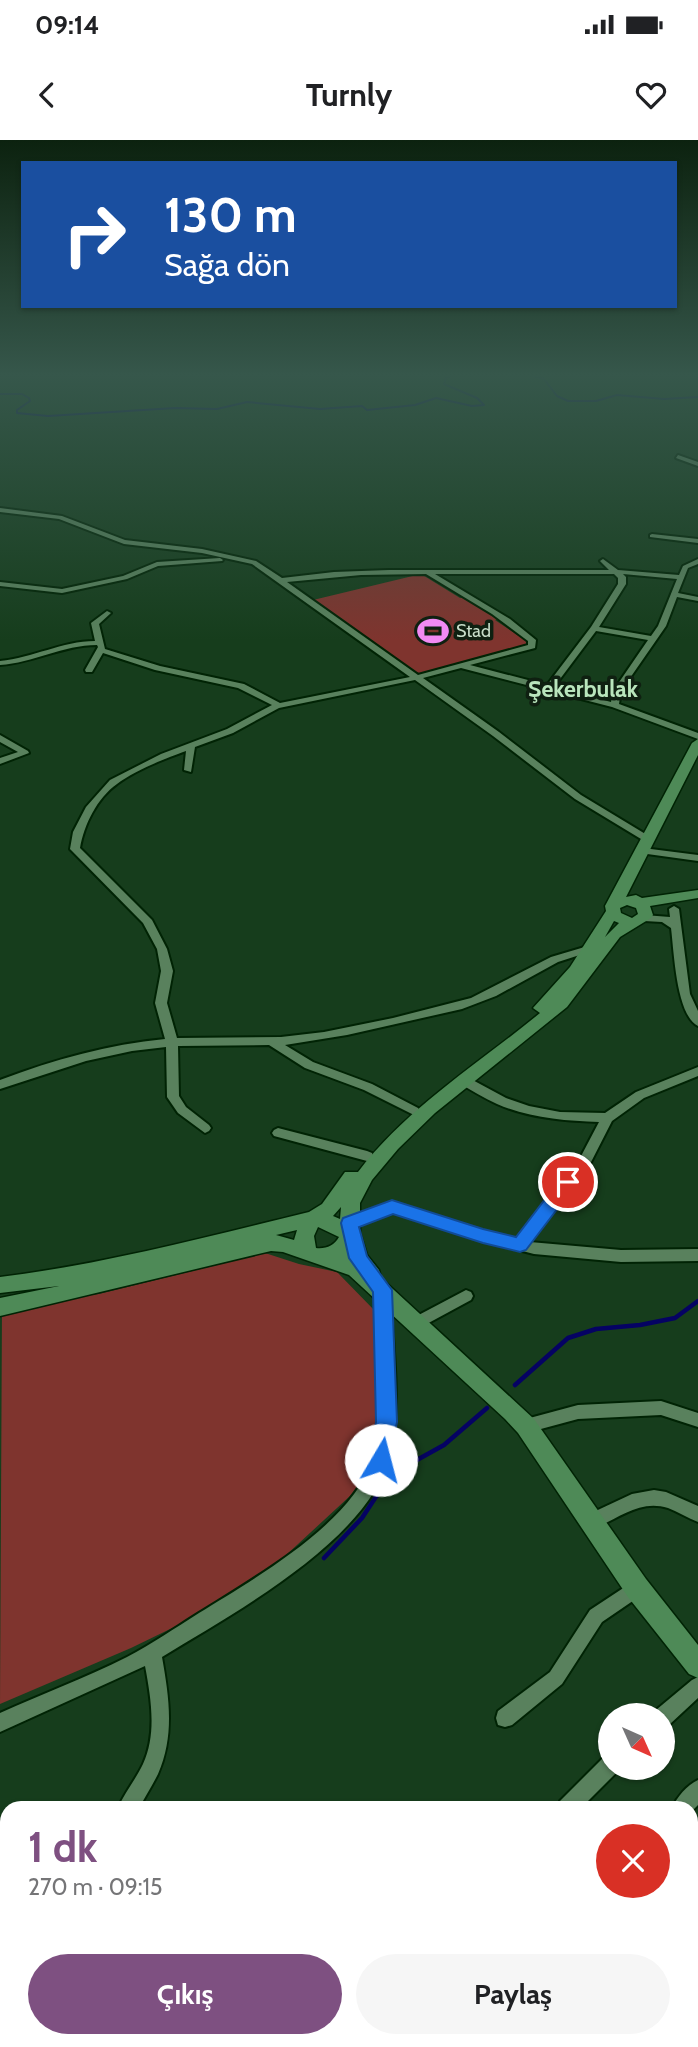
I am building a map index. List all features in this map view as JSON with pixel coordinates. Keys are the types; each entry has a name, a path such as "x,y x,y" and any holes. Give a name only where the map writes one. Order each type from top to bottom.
{"main road":[{"path":"0,1285 66,1277 121,1266 314,1218 329,1209 366,1156 414,1111 541,1007 576,970 614,908 698,743"},
{"path":"636,920 645,909 637,903 635,889 644,850"},
{"path":"614,908 625,901 637,903 698,894"},
{"path":"317,1256 345,1246 352,1196 400,1136 463,1080 553,1012 574,992 616,933 636,920 698,905"},
{"path":"614,908 618,919 636,920"},
{"path":"314,1218 347,1229"},
{"path":"314,1218 305,1231 303,1240 317,1256"},
{"path":"347,1229 358,1258 383,1290"},
{"path":"0,1307 255,1245 277,1243 356,1269 499,1395 526,1426 637,1588 698,1665"}],"street":[{"path":"0,510 54,516 124,542 202,551 256,563 496,734 644,850 698,858"},
{"path":"652,536 698,541"},
{"path":"0,584 62,591 119,579 166,563 222,560 256,563"},
{"path":"548,688 594,628 622,584 622,577 618,572 603,561"},
{"path":"615,705 617,691 653,639 675,595 685,567 698,561"},
{"path":"279,580 329,573 428,572 618,572 682,577"},
{"path":"205,1128 182,1110 173,1097 172,1042 161,1003 167,971 162,949 148,922 80,855 75,849 75,840 91,807 104,789 141,767 230,731 278,705 415,678 527,648 534,643 511,622 428,572"},
{"path":"675,595 698,599"},
{"path":"89,670 100,646 95,623 107,613"},
{"path":"594,628 653,639"},
{"path":"0,663 23,662 75,645 100,646 158,668 241,686 278,705"},
{"path":"463,666 615,705 698,736"},
{"path":"0,738 25,753 0,761"},
{"path":"188,770 191,746"},
{"path":"674,909 684,994 698,1022"},
{"path":"636,920 664,919 677,927"},
{"path":"0,1085 69,1063 172,1042 269,1041 333,1033 467,1004 502,989 564,955 588,949"},
{"path":"269,1041 309,1065 368,1087 414,1111"},
{"path":"520,1245 583,1163 607,1118 640,1095 698,1071"},
{"path":"463,1080 502,1101 528,1110 559,1116 607,1118"},
{"path":"278,1133 366,1156"},
{"path":"347,1229 392,1207 520,1245 621,1256 698,1255"},
{"path":"0,1723 152,1652 248,1593 300,1557 347,1515 365,1493 381,1460 386,1422 383,1290"},
{"path":"418,1322 466,1296"},
{"path":"526,1426 578,1412 660,1408 698,1420"},
{"path":"592,1522 645,1496 666,1499 698,1513"},
{"path":"505,1718 556,1678 596,1616 637,1588"},
{"path":"132,1801 152,1766 159,1745 161,1726 152,1652"},
{"path":"676,1705 698,1686"},
{"path":"574,1801 598,1777"}],"shaded area":[{"name":"Stad","path":"421,574 460,598 466,597 502,618 495,620 528,642 525,646 417,675 313,600"},
{"path":"265,1253 337,1272 376,1312 381,1419 370,1469 350,1496 284,1557 199,1615 131,1648 0,1704 2,1305 99,1294"}],"waterway":[{"path":"515,1385 568,1338 596,1329 640,1325 675,1318 698,1301"},
{"path":"324,1558 362,1518 385,1483 397,1471 444,1445 487,1408"}],"place":[{"name":"Stad","path":"433,631"}],"district":[{"name":"Şekerbulak","path":"583,689"}],"route":[{"path":"381,1460 386,1422 383,1290 358,1258 350,1223 392,1207 520,1245 568,1182"}]}
